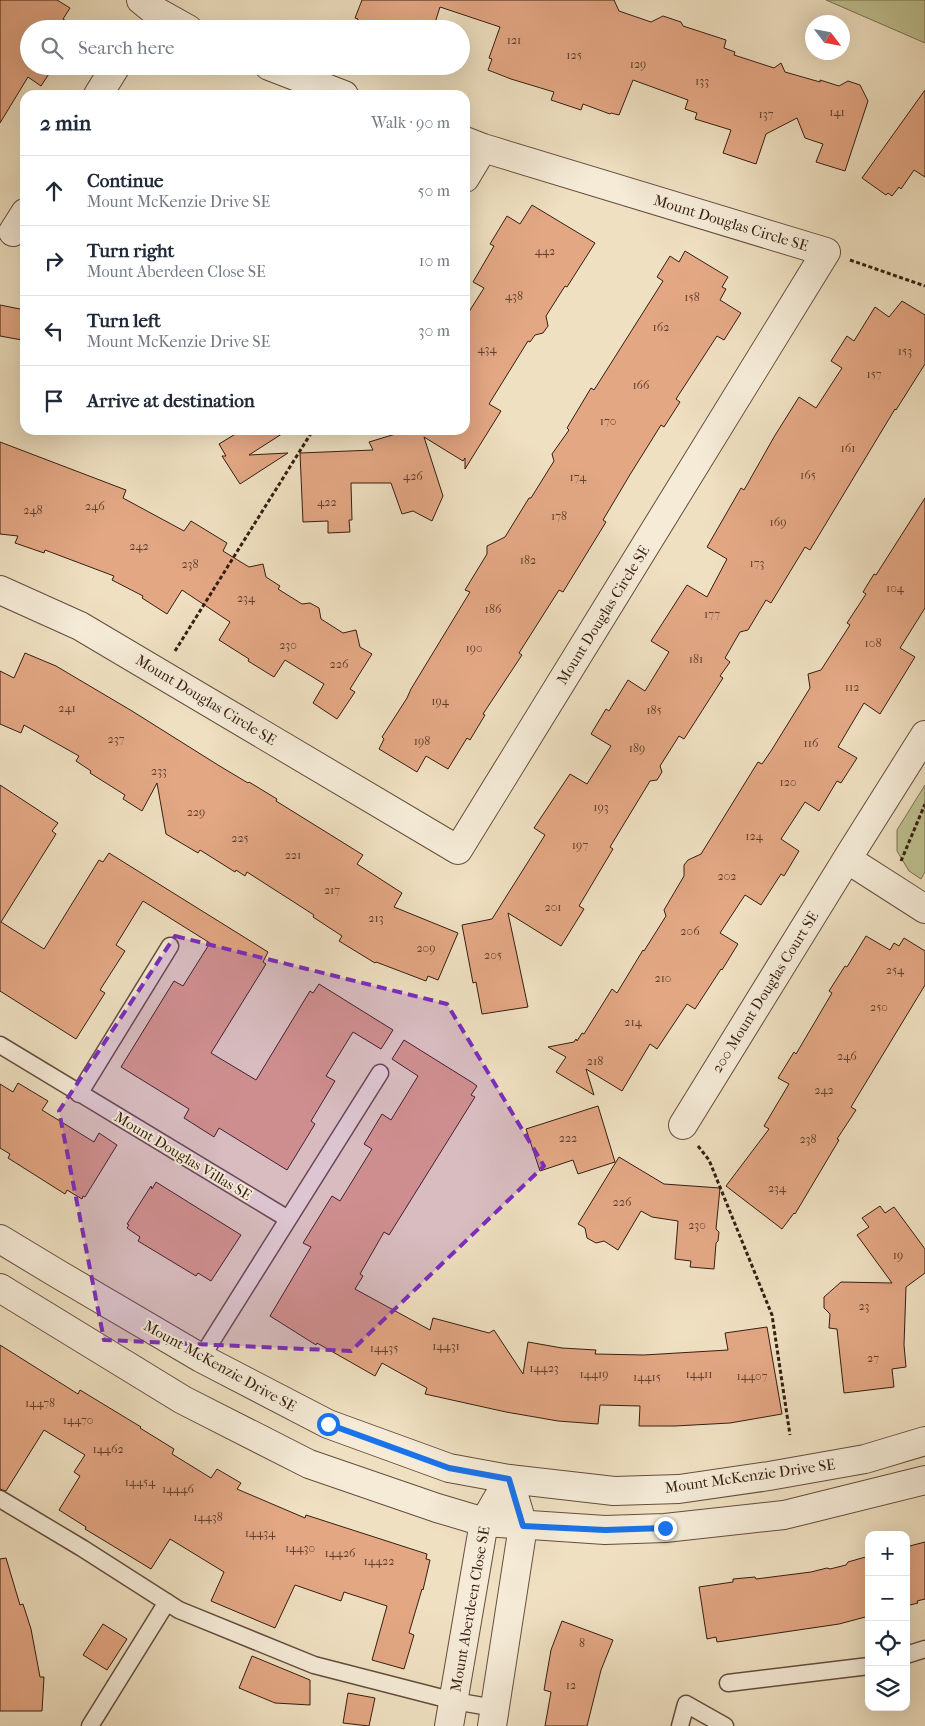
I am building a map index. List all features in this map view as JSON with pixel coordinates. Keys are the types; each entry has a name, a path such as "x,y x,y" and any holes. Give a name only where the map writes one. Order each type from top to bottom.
{"street":[{"path":"144,12 165,20"},
{"path":"101,90 110,75"},
{"path":"292,75 331,90"},
{"path":"470,159 474,144"},
{"name":"Mount Douglas Circle SE","path":"0,590 80,626 458,850 826,252 474,144"},
{"name":"200 Mount Douglas Court SE","path":"683,1125 925,735"},
{"path":"848,859 925,909"},
{"name":"Mount McKenzie Drive SE","path":"0,1238 201,1358 328,1424 449,1468 509,1479 614,1491 679,1489 769,1476 866,1458 925,1441"},
{"path":"0,1288 183,1400 309,1464 484,1522 605,1530 674,1528 784,1515 925,1480"},
{"path":"493,1717 523,1526 509,1479"},
{"name":"Mount Aberdeen Close SE","path":"451,1714 484,1522 509,1479"}],"lane":[{"path":"79,1094 170,946"},
{"name":"Mount Douglas Villas SE","path":"0,1045 288,1219"},
{"path":"201,1358 380,1073"},
{"path":"0,1499 82,1548 179,1610 314,1665 451,1714 493,1717"},
{"path":"90,1726 167,1602"},
{"path":"910,1653 925,1649"},
{"path":"728,1683 865,1666"},
{"path":"680,1726 686,1704 725,1726"}],"path":[{"path":"826,252 925,286"},
{"path":"161,673 310,435"},
{"path":"886,884 902,859 925,804"},
{"path":"683,1125 709,1160 772,1315 790,1435"}],"highlighted area":[{"path":"175,936 447,1004 544,1166 351,1351 104,1340 59,1111"}],"green space":[{"path":"826,0 925,0 925,43"},
{"path":"925,785 925,872 921,879 909,871 897,851 897,830"}],"building":[{"path":"0,0 57,0 70,8 63,19 65,20 20,20 20,75 48,75 41,86 28,77 0,123"},
{"path":"362,0 614,0 619,11 651,22 663,16 681,22 683,26 726,40 724,48 735,52 734,55 774,68 781,63 785,72 820,82 820,80 839,86 848,81 860,85 868,101 845,171 816,162 823,144 805,138 797,118 766,134 756,164 723,153 731,130 695,119 697,113 685,109 688,100 633,80 619,115 610,114 583,104 581,110 551,100 554,92 488,70 492,59 489,58 500,27 440,7 436,20 358,20 355,18"},
{"path":"925,90 925,177 914,170 901,189 899,187 892,196 888,193 886,195 862,178"},
{"path":"532,205 595,243 546,316 548,326 543,333 535,335 530,342 528,341 489,404 501,411 465,469 465,458 463,461 424,437 443,496 432,521 413,511 402,514 391,483 351,483 352,520 349,520 350,532 328,533 328,521 303,522 300,453 373,450 369,442 392,435 470,435 470,310 484,288 473,282 494,246 490,244 507,216 520,224"},
{"path":"685,251 728,277 722,287 726,289 720,300 741,313 724,340 717,336 676,399 680,402 664,427 661,425 631,473 603,520 606,522 563,592 559,590 519,653 522,655 483,714 485,715 470,740 467,738 448,769 426,756 417,772 379,749 384,739 382,737 470,592 465,590 487,554 487,546 505,537 554,461 552,454 569,430 567,428 591,388 594,390 663,281 657,277 670,256 679,262"},
{"path":"902,301 925,315 925,364 895,409 810,550 805,547 771,603 766,600 748,630 740,632 725,658 730,662 720,676 723,678 684,739 679,736 660,766 662,772 657,780 650,781 610,847 613,849 579,906 584,909 561,946 508,913 528,1007 482,1014 476,982 473,983 462,925 492,919 545,835 534,828 570,774 587,784 611,746 591,734 606,709 609,711 628,680 645,691 669,652 651,641 687,585 707,597 727,559 707,547 741,488 744,490 799,397 816,408 842,368 831,361 847,336 854,341 875,307 889,317"},
{"path":"0,305 20,309 20,340 0,336"},
{"path":"234,435 280,435 249,455 288,453 240,484 222,456 226,456 219,444"},
{"path":"0,442 126,490 123,498 184,531 191,521 227,543 223,551 249,567 263,564 266,577 280,586 278,589 302,604 310,603 319,608 321,619 343,633 356,630 360,647 372,654 350,689 355,692 337,719 313,703 324,684 285,660 274,677 248,661 249,659 219,640 230,622 182,590 167,614 142,598 143,596 112,580 114,576 45,550 44,553 15,543 18,536 0,534"},
{"path":"925,498 925,608 900,648 915,657 880,714 864,703 838,747 857,758 841,783 837,781 819,811 805,802 781,839 799,851 784,876 781,874 761,905 745,895 720,933 738,944 695,1009 687,1004 657,1049 650,1044 622,1091 586,1069 594,1095 556,1072 566,1057 548,1047 574,1042 576,1039 577,1041 582,1033 584,1034 612,989 617,993 666,916 664,910 684,876 684,865 688,860 701,854 758,762 762,764 771,751 810,688 808,674 821,670 850,625 847,623 866,594 863,592"},
{"path":"25,653 56,666 132,711 218,765 277,799 276,801 363,855 357,864 402,893 394,907 458,933 438,980 428,976 426,981 375,963 339,941 342,936 313,917 314,915 247,872 245,876 236,870 235,872 200,850 198,853 166,834 157,783 142,811 123,799 125,795 90,773 91,771 76,761 79,756 24,725 21,733 0,724 0,671 14,678"},
{"path":"0,785 58,823 52,831 56,834 1,922 44,949 99,860 103,862 109,853 268,952 263,962 266,964 211,1053 256,1080 310,991 313,993 319,984 393,1030 381,1049 353,1032 326,1076 335,1081 311,1121 315,1124 287,1170 219,1128 214,1137 184,1118 189,1109 121,1067 174,981 183,986 210,943 143,901 116,945 125,951 100,990 105,993 76,1039 0,991"},
{"path":"866,936 890,950 894,943 899,946 904,938 925,951 925,985 851,1107 856,1110 837,1139 839,1140 795,1214 782,1229 726,1186 769,1129 764,1126 789,1084 778,1078 794,1052 796,1054 832,993 829,991 845,966 847,967"},
{"path":"404,1040 477,1086 471,1095 475,1097 389,1235 384,1232 360,1274 363,1276 355,1289 430,1330 433,1318 489,1333 494,1330 523,1374 528,1342 562,1348 596,1350 595,1354 644,1355 728,1350 725,1333 767,1327 782,1414 730,1423 639,1426 640,1406 600,1405 598,1424 558,1421 506,1412 425,1394 427,1388 382,1363 375,1376 317,1343 316,1345 270,1316 311,1247 303,1243 332,1196 340,1201 372,1149 364,1144 382,1114 391,1120 418,1076 392,1059"},
{"path":"18,1083 48,1101 42,1110 94,1142 99,1133 117,1145 82,1199 67,1190 65,1194 8,1158 10,1154 0,1148 0,1084 13,1092"},
{"path":"598,1106 615,1162 578,1174 573,1160 540,1171 526,1129"},
{"path":"619,1157 664,1184 720,1188 716,1229 719,1232 714,1269 690,1267 691,1261 675,1259 678,1221 652,1217 641,1211 618,1250 604,1241 596,1243 587,1238 585,1228 578,1224"},
{"path":"156,1182 241,1235 211,1281 198,1273 196,1276 138,1241 140,1237 127,1228 129,1225 127,1224 151,1186 152,1189"},
{"path":"880,1206 885,1213 894,1207 925,1249 925,1273 906,1287 904,1345 906,1367 892,1369 894,1387 844,1393 837,1329 829,1328 830,1314 824,1308 824,1297 841,1282 892,1283 857,1235 869,1227 862,1218"},
{"path":"0,1345 78,1394 80,1390 141,1427 174,1449 172,1454 211,1478 217,1469 241,1483 237,1489 305,1518 306,1515 427,1554 426,1559 430,1560 423,1590 409,1633 414,1635 404,1669 372,1660 387,1606 344,1592 341,1601 295,1585 275,1628 211,1601 224,1572 170,1539 151,1569 85,1529 86,1527 59,1510 80,1476 74,1472 85,1455 44,1430 6,1491 0,1489"},
{"path":"925,1542 925,1599 910,1605 910,1576 910,1546"},
{"path":"865,1557 865,1617 839,1624 717,1642 716,1637 707,1639 699,1587 733,1582 733,1579 755,1577 756,1579 830,1569 846,1565 848,1562"},
{"path":"6,1558 20,1605 23,1604 31,1629 40,1677 44,1677 42,1711 0,1711 0,1559"},
{"path":"562,1621 613,1640 601,1670 587,1726 545,1726 551,1692 544,1690 551,1650"},
{"path":"103,1624 127,1639 107,1670 83,1655"},
{"path":"252,1656 310,1680 310,1705 275,1703 239,1688"},
{"path":"348,1693 375,1698 369,1726 343,1723"}],"route":[{"path":"328,1424 449,1468 509,1479 523,1526 605,1530 665,1528"}]}
